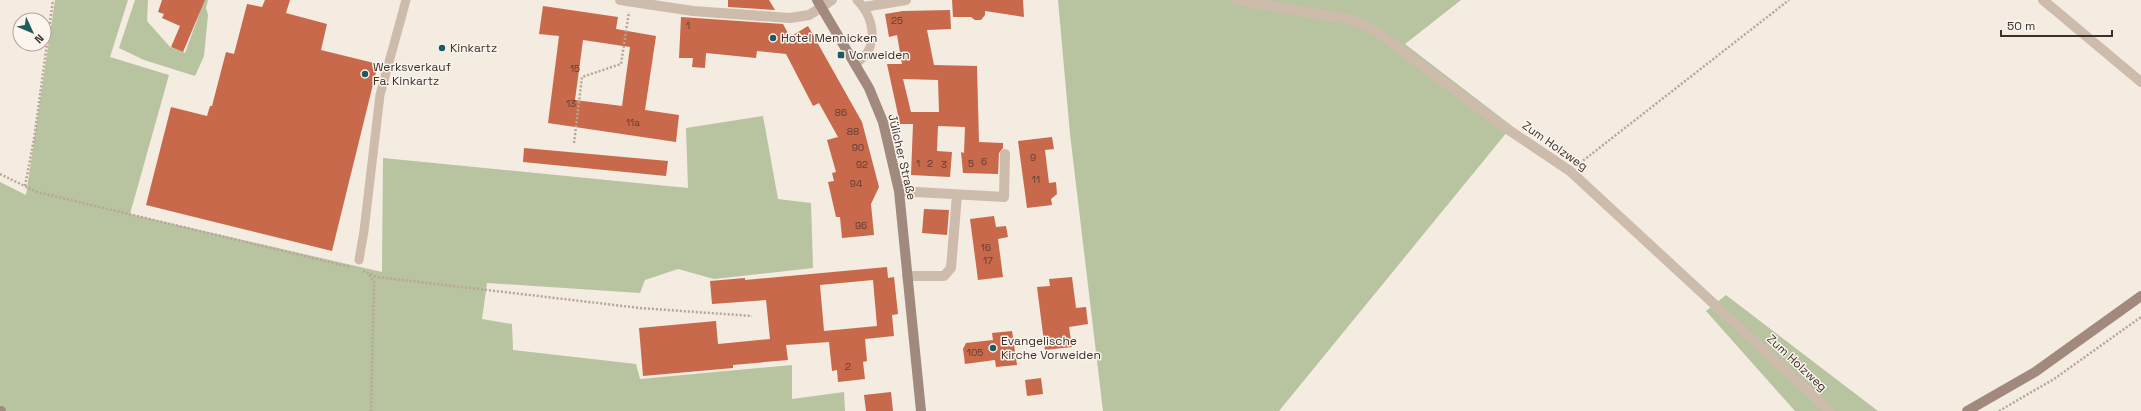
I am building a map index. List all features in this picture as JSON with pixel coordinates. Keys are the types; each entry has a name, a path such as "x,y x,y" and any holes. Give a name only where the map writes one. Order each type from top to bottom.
{"main road":[{"name":"Jülicher Straße","path":"820,4 869,88 883,122 899,191 921,411"},
{"path":"1967,411 2035,372 2141,296"}],"street":[{"path":"620,0 693,11 790,18 809,15 820,4 832,0"},
{"path":"861,3 906,0"},
{"name":"Zum Holzweg","path":"1236,0 1353,20 1377,32 1494,120 1570,171 1830,411"},
{"path":"2043,0 2141,82"},
{"path":"899,191 1004,197 1006,154"},
{"path":"907,276 944,276 949,273 951,268 957,195"}],"lane":[{"path":"359,260 364,231 380,95 406,0"},
{"path":"856,64 868,52 872,34 871,22 861,3"}],"path":[{"path":"25,186 34,139 53,0"},
{"path":"1570,171 1789,0"},
{"path":"574,143 582,77 621,64 631,2"},
{"path":"0,174 37,192 349,267 377,277 640,308 752,316"},
{"path":"359,260 374,281 371,411"},
{"path":"1999,411 2054,379 2141,317"}],"green space":[{"path":"55,0 128,0 110,57 169,75 130,214 382,272 383,158 688,188 686,128 763,116 778,199 811,203 813,268 714,279 678,269 645,280 640,293 487,283 482,319 512,324 513,350 636,364 640,379 792,365 792,399 844,392 845,411 0,411 0,182 26,195 47,52 52,52 52,20"},
{"path":"135,0 148,0 147,21 170,47 185,53 200,12 199,0 208,0 206,8 208,15 204,56 195,76 144,60 119,48"},
{"path":"1058,0 1461,0 1405,44 1512,126 1279,411 1103,411 1070,134"},
{"path":"1726,295 1878,411 1795,411 1706,311"}],"building":[{"path":"162,0 205,0 183,52 171,47 180,26 162,18 164,14 158,12"},
{"path":"265,0 290,0 286,13 327,24 321,50 378,64 332,251 146,205 171,107 207,116 210,106 212,106 226,52 234,54 247,4 262,7"},
{"path":"728,0 769,0 775,10 728,7"},
{"path":"952,0 1023,0 1024,17 985,11 985,15 981,20 975,20 971,17 953,17"},
{"path":"543,6 618,17 616,29 656,36 645,110 679,115 676,142 548,123 559,36 539,34","holes":["583,40 630,47 622,106 575,100"]},
{"path":"950,10 951,29 927,30 934,65 977,66 979,142 1003,143 1003,148 999,153 998,174 963,173 961,152 964,153 965,127 938,126 937,151 952,152 950,177 911,175 913,124 900,124 887,64 902,64 897,35 889,37 885,14 903,11","holes":["903,79 938,80 939,112 911,112"]},
{"path":"681,17 783,24 790,37 808,26 862,122 879,187 871,204 874,235 842,238 840,217 836,217 828,182 834,181 832,173 836,172 827,140 838,137 819,103 813,106 786,54 757,51 756,58 706,53 705,68 692,67 693,58 679,58"},
{"path":"1052,137 1054,149 1045,150 1049,183 1056,182 1057,194 1051,199 1052,205 1027,208 1018,141"},
{"path":"524,148 668,161 666,176 523,162"},
{"path":"924,209 949,210 947,235 922,233"},
{"path":"994,216 996,227 1006,226 1008,237 998,239 1003,277 978,280 970,219"},
{"path":"887,267 888,278 894,277 898,314 892,315 894,336 865,339 867,361 863,362 865,379 838,382 837,370 832,371 829,342 786,345 788,360 733,365 733,368 643,376 639,328 716,321 718,344 770,339 766,300 712,304 710,281 745,278 745,280","holes":["873,280 877,326 824,331 820,285"]},
{"path":"1072,277 1076,308 1086,307 1088,324 1069,327 1072,347 1045,350 1037,287 1050,286 1049,279"},
{"name":"Evangelische Kirche Vorweiden","path":"1012,331 1017,365 996,367 995,360 965,364 963,349 966,343 993,340 992,333"},
{"path":"1041,378 1043,394 1027,396 1025,380"},
{"path":"891,392 893,411 866,411 864,395"}],"place":[{"name":"Hotel Mennicken","path":"773,38"},
{"name":"Kinkartz","path":"442,48"},
{"name":"Vorweiden","path":"841,55"},
{"name":"Werksverkauf Fa. Kinkartz","path":"365,74"},
{"name":"Evangelische Kirche Vorweiden","path":"993,348"}]}
